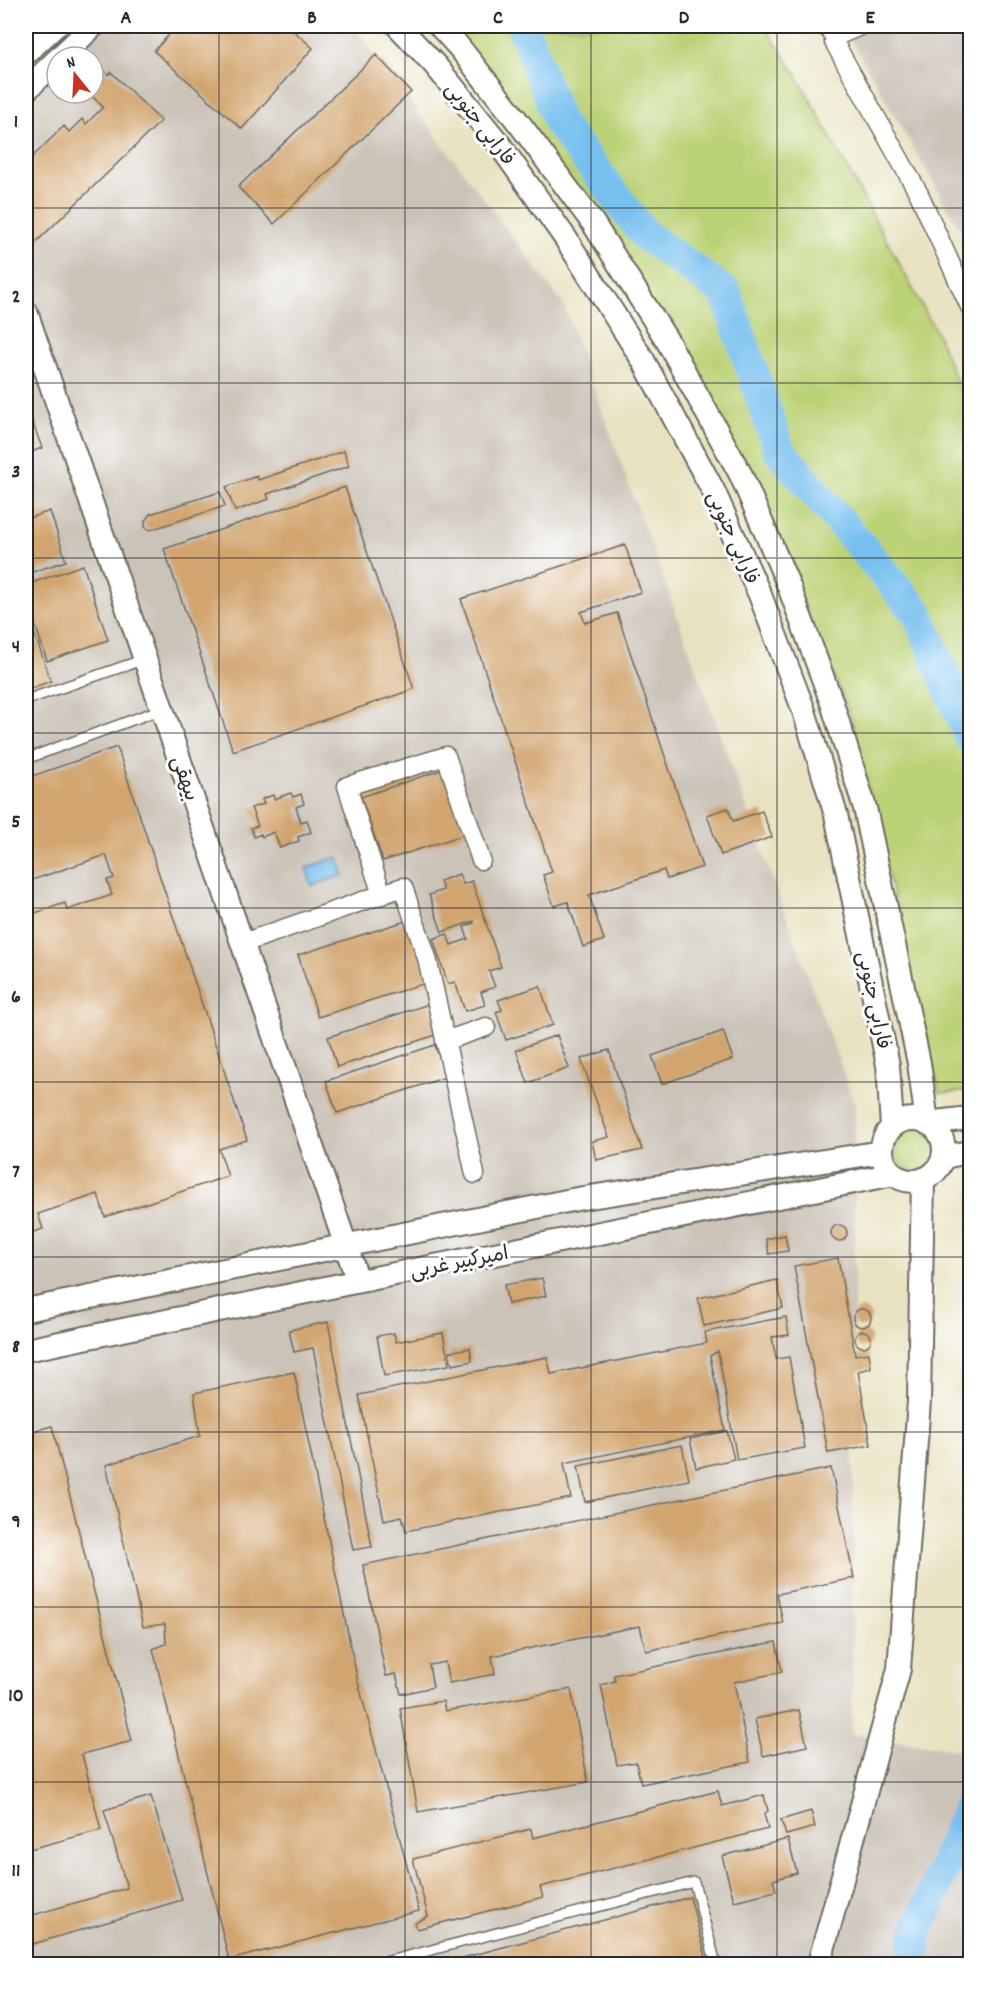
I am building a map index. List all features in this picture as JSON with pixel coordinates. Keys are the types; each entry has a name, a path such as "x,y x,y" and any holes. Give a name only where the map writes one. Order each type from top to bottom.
{"street":[{"path":"26,53 55,26"},
{"path":"72,45 93,26"},
{"name":"فارابی جنوبی","path":"398,26 435,65 499,144 566,239 643,360 718,501 760,595 804,711 836,815 888,1065 892,1127"},
{"name":"فارابی جنوبی","path":"440,26 459,46 515,118 593,223 668,342 741,475 788,584 832,703 865,808 919,1063 927,1123"},
{"path":"834,42 919,194 970,307"},
{"path":"26,90 45,71"},
{"name":"بیهقی","path":"26,312 358,1281"},
{"path":"382,895 347,786 447,756 481,860"},
{"path":"243,944 403,887 427,958 474,1174"},
{"path":"445,1041 486,1027"},
{"path":"927,1123 970,1118"},
{"path":"909,1120 927,1123 941,1137 943,1157 939,1167 923,1179 913,1181 903,1179 888,1168 882,1152 883,1142 892,1127 909,1120"},
{"name":"امیرکبیر غربی","path":"26,1311 577,1199 882,1152"},
{"path":"943,1157 970,1152"},
{"name":"امیرکبیر غربی","path":"26,1350 894,1174"},
{"path":"819,1965 899,1669 919,1401 923,1179"}],"lane":[{"path":"820,26 834,42 871,26"},
{"path":"26,700 145,659"},
{"path":"26,759 162,709"},
{"path":"377,1965 694,1882 716,1965"}],"shaded area":[{"path":"26,26 353,26 563,304 855,1105 852,1734 970,1752 970,1964 26,1964"},
{"path":"843,26 970,26 970,246"}],"green space":[{"path":"450,26 764,26 795,72 939,337 970,414 970,1091 940,1093 850,714 773,531 688,355"},
{"path":"916,1129 924,1130 931,1135 936,1142 936,1158 931,1165 924,1170 916,1171 908,1170 901,1165 896,1158 895,1150 896,1142 901,1135 908,1130"}],"water":[{"path":"338,857 344,875 312,886 306,868"}],"building":[{"path":"177,26 288,26 313,48 242,129 154,51"},
{"path":"376,55 411,92 274,224 238,187"},
{"path":"105,72 108,75 111,72 161,121 27,251 26,163 64,126 69,132 82,119 86,124 103,107 101,105 105,105"},
{"path":"31,418 42,448 26,454 26,420"},
{"path":"344,451 349,466 267,494 269,499 235,511 226,487 257,476 258,480"},
{"path":"26,467 33,489 26,491"},
{"path":"345,487 414,689 233,751 164,549"},
{"path":"220,492 225,506 150,530 145,527 145,521 150,514"},
{"path":"50,511 66,561 26,574 26,519"},
{"path":"625,545 641,592 581,612 585,623 617,613 702,867 667,879 664,870 589,895 604,940 583,947 568,902 554,906 543,875 552,872 461,599"},
{"path":"83,565 108,640 47,661 26,597 26,585"},
{"path":"26,610 51,681 26,690"},
{"path":"117,747 247,1140 219,1149 228,1176 105,1217 98,1194 38,1214 43,1229 27,1234 26,916 65,903 67,910 112,895 107,880 114,878 106,855 26,882 26,778"},
{"path":"444,769 466,834 383,861 361,797"},
{"path":"291,793 293,797 301,794 304,804 296,807 301,822 307,820 311,832 298,837 299,841 280,848 274,832 262,837 261,834 254,837 251,828 258,826 251,808 264,804 262,799 273,795 274,799"},
{"path":"728,808 733,821 762,811 772,837 721,855 707,815"},
{"path":"459,874 463,884 472,881 501,967 489,971 495,987 481,992 485,1005 465,1011 455,982 448,984 433,939 447,934 451,945 468,939 464,927 474,921 442,932 429,895 443,890 440,881"},
{"path":"409,920 429,982 318,1017 298,955"},
{"path":"540,986 553,1025 506,1040 496,1012 502,1010 498,1000"},
{"path":"429,1004 439,1034 337,1067 328,1037"},
{"path":"723,1031 733,1059 662,1084 652,1056"},
{"path":"557,1035 569,1068 528,1083 516,1050"},
{"path":"435,1045 446,1077 337,1113 326,1081"},
{"path":"609,1050 642,1150 596,1160 592,1141 609,1137 581,1059"},
{"path":"836,1225 842,1225 847,1233 845,1239 836,1241 831,1236 831,1230"},
{"path":"785,1235 788,1251 769,1254 766,1239"},
{"path":"838,1258 855,1355 869,1353 871,1368 858,1371 871,1445 828,1453 794,1266"},
{"path":"542,1278 546,1296 508,1304 504,1285"},
{"path":"777,1280 783,1308 704,1326 698,1298"},
{"path":"862,1309 868,1312 871,1318 868,1324 862,1327 856,1324 853,1318 856,1312"},
{"path":"786,1317 789,1335 772,1337 776,1359 789,1357 805,1448 737,1460 718,1351 710,1356 725,1430 564,1463 571,1498 406,1531 402,1516 384,1520 359,1395 547,1357 551,1374 707,1343 705,1332"},
{"path":"328,1322 372,1547 353,1550 313,1348 294,1352 289,1330"},
{"path":"863,1331 869,1333 871,1339 869,1345 863,1347 857,1345 855,1339 857,1333"},
{"path":"394,1333 396,1342 443,1333 449,1365 384,1376 377,1336"},
{"path":"470,1348 472,1361 452,1365 449,1352"},
{"path":"294,1372 358,1682 419,1911 229,1960 153,1649 166,1644 165,1624 143,1627 106,1465 200,1436 194,1393"},
{"path":"52,1426 132,1741 82,1754 101,1830 26,1850 26,1433"},
{"path":"727,1431 734,1459 696,1468 690,1439"},
{"path":"682,1445 689,1480 585,1502 578,1466"},
{"path":"831,1468 854,1578 777,1594 783,1623 646,1651 640,1626 492,1656 495,1674 449,1683 445,1662 429,1665 433,1687 401,1694 396,1674 386,1676 363,1565"},
{"path":"776,1642 782,1672 734,1682 750,1762 641,1784 636,1762 617,1765 601,1685 615,1681 614,1675"},
{"path":"571,1689 588,1782 418,1812 400,1708 443,1701 445,1711"},
{"path":"799,1710 807,1746 763,1756 755,1719"},
{"path":"718,1791 722,1806 764,1795 768,1811 764,1814 768,1829 540,1887 543,1897 417,1929 415,1923 428,1916 413,1859 531,1829 533,1838"},
{"path":"151,1796 182,1900 26,1946 26,1917 127,1888 104,1810"},
{"path":"811,1811 815,1827 786,1835 781,1820"},
{"path":"788,1839 797,1873 773,1880 776,1891 734,1901 722,1856"},
{"path":"690,1897 708,1964 440,1964"}],"waterway":[{"path":"523,26 559,123 645,235 726,293 779,450 917,612 970,737"},
{"path":"913,1964 916,1935 970,1804"}]}
